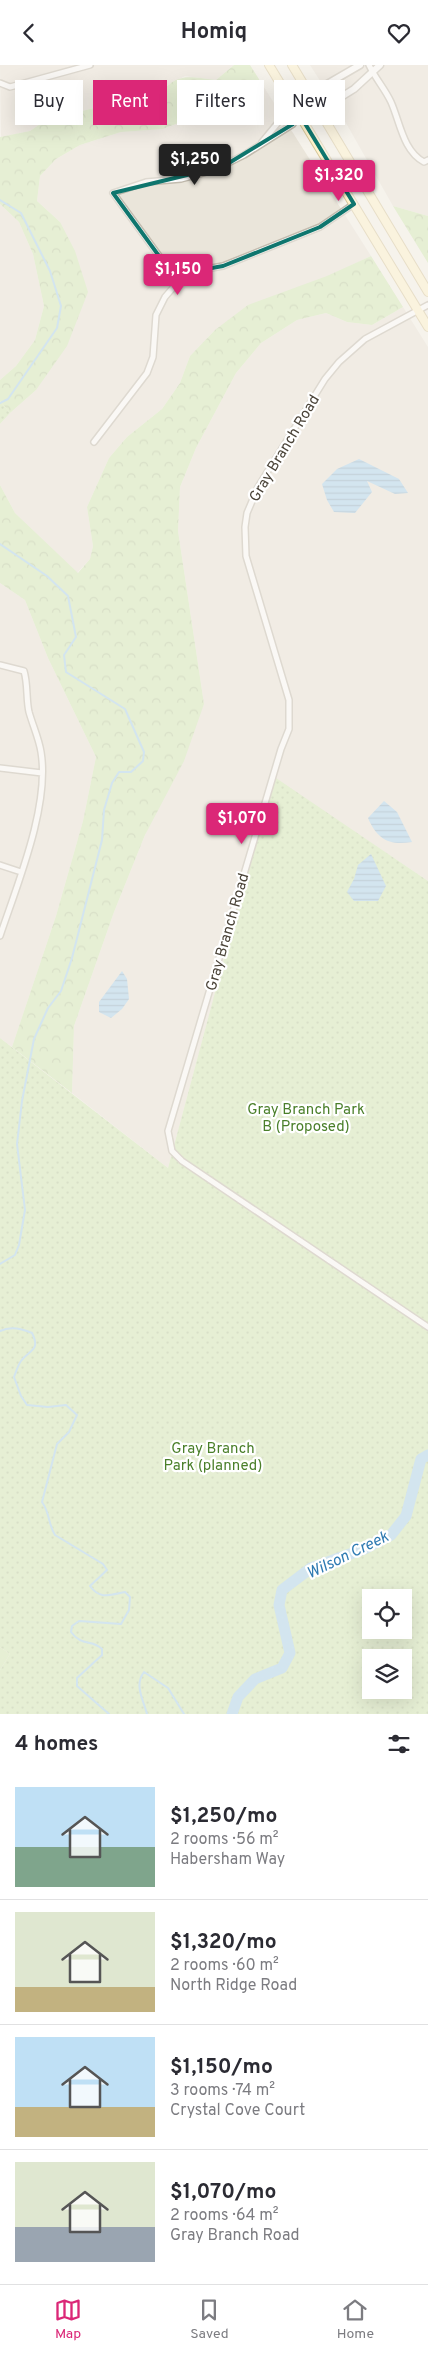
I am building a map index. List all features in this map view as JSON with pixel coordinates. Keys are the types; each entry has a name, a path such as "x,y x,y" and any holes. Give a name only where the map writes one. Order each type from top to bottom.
{"main road":[{"path":"269,65 278,80"},
{"path":"292,65 301,80"},
{"path":"306,125 428,327"},
{"path":"329,125 428,292"}],"street":[{"path":"2,84 10,87 90,65"},
{"path":"334,80 360,65"},
{"path":"368,65 391,101 402,134 417,158 426,161"},
{"path":"345,95 373,74 380,65"},
{"path":"262,142 275,125"},
{"path":"278,125 283,131"},
{"path":"178,282 113,193 146,183 181,179 214,170 234,161 292,125"},
{"path":"94,442 147,373 153,357 156,315 165,297 178,282 196,271 222,265 320,227 354,204"},
{"name":"Gray Branch Road","path":"428,305 365,339 338,363 325,379 258,487 247,513 245,527 246,556 288,700 289,729 281,749 168,1131 172,1151 182,1161 428,1327"},
{"path":"0,665 24,671 29,710 42,752 41,801 0,936"},
{"path":"0,769 42,773"},
{"path":"0,865 21,872"}],"highlighted area":[{"path":"298,112 354,204 320,227 223,266 195,271 178,282 113,193 224,166 293,124"}],"shaded area":[{"path":"0,65 234,65 216,80 185,76 167,86 167,80 93,80 93,108 83,111 83,80 15,80 15,125 39,125 30,131 1,137"},
{"path":"310,65 428,65 428,216 393,206 345,121 345,80 320,80"},
{"path":"264,87 274,103 274,125 288,125 371,256 215,330 190,356 180,383 162,409 127,437 109,458 87,507 93,546 90,559 77,573 15,513 0,485 0,424 36,390 60,222 37,201 40,176 56,159 80,145 121,132 163,129 177,124 264,125"},
{"path":"0,204 19,222 33,254 44,306 35,340 16,366 0,380"},
{"path":"403,307 428,347 428,881 273,777 168,1168 72,1093 74,1026 114,912 145,835 204,704 178,531 180,487 196,448 236,373 261,343 297,320 326,313 347,322 372,325"},
{"path":"0,583 25,600 48,658 96,757 83,821 56,916 12,1047 0,1038"}],"green space":[{"path":"234,65 250,65 259,80 216,80"},
{"path":"194,77 216,80 177,80"},
{"path":"177,80 177,124 163,129 121,132 80,145 56,159 40,176 37,201 60,222 75,251 88,292 67,346 36,390 10,413 0,401 0,380 16,366 35,340 44,306 33,254 19,222 0,204 0,137 30,131 39,125 83,125 83,111 93,108 93,125 167,125 167,86"},
{"path":"393,206 428,216 428,263"},
{"path":"371,256 403,307 372,325 347,322 326,313 297,320 261,343 236,373 196,448 180,487 178,531 204,704 184,761 145,835 114,912 74,1026 72,1093 12,1047 56,916 83,821 96,757 48,658 25,600 0,583 0,485 15,513 78,573 90,559 93,546 87,507 109,458 127,437 162,409 180,383 190,356 215,330 248,305 327,276"},
{"path":"0,401 10,413 0,424"},
{"name":"Gray Branch Park (planned)","path":"273,776 428,881 428,1714 0,1714 0,1670 10,1654 0,1647 0,1038 168,1168"},
{"path":"0,1647 10,1654 0,1670"}],"water":[{"path":"359,459 399,479 408,493 395,494 367,481 372,492 355,513 334,512 327,500 322,484 337,469"},
{"path":"384,801 397,812 412,842 390,842 375,831 368,818"},
{"path":"371,854 386,886 378,901 354,901 347,892 354,879 358,865"},
{"path":"122,971 127,979 129,999 122,1009 111,1018 99,1012 99,1002"}],"waterway":[{"path":"0,200 21,213 50,271 61,306 57,328 8,399 0,403"},
{"path":"0,544 47,576 68,596 76,637 64,655 66,672 125,709 144,752 143,761 131,772 119,772 112,783 104,810 102,840 72,958 61,991 48,1008 34,1039 22,1101 17,1144 25,1210 19,1245 15,1255 0,1264"},
{"path":"0,1331 12,1328 32,1333 35,1347 21,1361 14,1377 21,1396 27,1405 48,1407 66,1405 77,1415 69,1432 57,1444 42,1502 53,1531 55,1535 103,1564 107,1570 90,1586 94,1590 102,1595 125,1592 130,1597 129,1610 121,1624 79,1621 72,1626 71,1632 75,1637 102,1649 102,1655 77,1678 77,1686 109,1714"},
{"name":"Wilson Creek","path":"232,1714 238,1697 255,1679 282,1668 290,1653 279,1605 282,1590 311,1568 364,1549 391,1535 406,1516 421,1459 428,1455"},
{"path":"147,1714 140,1687 141,1677 144,1672 168,1688 184,1714"}],"park label":[{"name":"Gray Branch Park B (Proposed)","path":"306,1118"}]}
